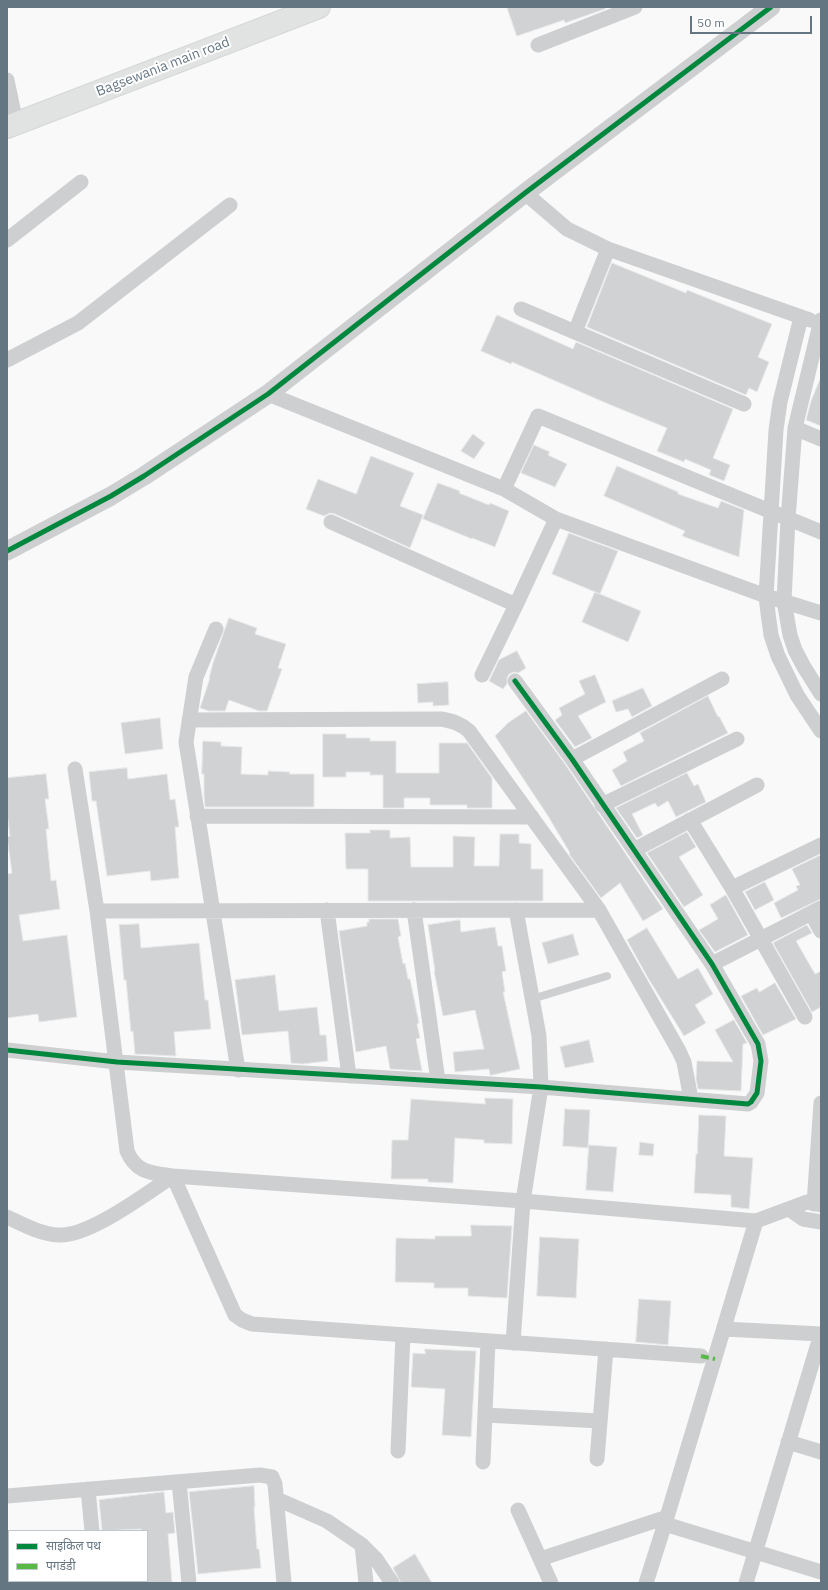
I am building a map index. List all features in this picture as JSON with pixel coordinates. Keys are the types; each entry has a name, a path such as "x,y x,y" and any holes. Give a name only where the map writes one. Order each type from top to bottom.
{"main road":[{"name":"Bagsewania main road","path":"11,125 319,7"}],"street":[{"path":"538,45 635,7"},
{"path":"7,552 137,480 268,394 525,193 771,7"},
{"path":"7,80 11,125"},
{"path":"7,240 81,182"},
{"path":"525,193 567,229 608,249 801,317 821,322 818,346 795,428 788,519 784,601 790,635 795,650 821,694"},
{"path":"7,360 78,324 230,205"},
{"path":"575,332 608,249"},
{"path":"521,309 744,404"},
{"path":"801,317 778,416 770,511 766,596 771,635 778,656 797,695 821,731"},
{"path":"795,339 818,346"},
{"path":"268,394 504,489 556,519 766,596 821,614"},
{"path":"504,489 538,416 821,532"},
{"path":"795,428 821,439"},
{"path":"482,675 556,519"},
{"path":"331,522 516,605"},
{"path":"216,629 196,677 186,742 238,1070"},
{"path":"572,759 722,679"},
{"path":"7,1050 116,1062 542,1087 748,1104 754,1099 757,1093 761,1061 758,1044 712,964 572,759 515,681"},
{"path":"189,720 441,719 451,720 462,725 532,817 598,910 679,1051 684,1062 691,1099"},
{"path":"602,805 737,739"},
{"path":"75,770 97,911 128,1150 130,1158 135,1165 148,1172 173,1176 523,1201 756,1221 807,1202 818,1204 821,1103"},
{"path":"634,850 757,785"},
{"path":"197,816 532,817"},
{"path":"690,820 732,888 805,1017"},
{"path":"732,888 821,845"},
{"path":"327,910 349,1076"},
{"path":"414,910 438,1081"},
{"path":"513,1343 523,1201 542,1087 539,1036 516,910"},
{"path":"97,911 598,910"},
{"path":"712,964 816,911 821,931"},
{"path":"7,1217 48,1234 60,1236 76,1233 101,1222 173,1176"},
{"path":"173,1176 235,1315 252,1324 701,1356"},
{"path":"789,1209 803,1219 821,1222"},
{"path":"646,1583 756,1221"},
{"path":"724,1329 821,1334 746,1583"},
{"path":"398,1451 403,1335"},
{"path":"483,1462 488,1341"},
{"path":"596,1460 606,1349"},
{"path":"485,1415 600,1421"},
{"path":"788,1442 821,1452"},
{"path":"7,1496 260,1475 268,1476 272,1478 275,1484 284,1583"},
{"path":"179,1482 189,1583"},
{"path":"88,1489 92,1530"},
{"path":"277,1499 327,1521 362,1545 376,1559 392,1583"},
{"path":"518,1510 551,1583"},
{"path":"540,1559 666,1521 755,1552 821,1572"},
{"path":"362,1545 366,1583"}],"lane":[{"path":"532,999 607,976"}],"building":[{"path":"507,7 605,7 605,9 565,23 564,20 517,36"},
{"path":"612,263 686,293 687,290 772,324 758,357 769,362 757,392 749,388 746,395 587,327"},
{"path":"497,315 573,349 576,342 733,409 713,458 730,465 724,481 709,475 711,470 685,459 684,462 657,451 667,428 512,362 511,364 481,351"},
{"path":"821,377 821,426 806,420 811,401"},
{"path":"473,434 485,443 474,459 461,451"},
{"path":"534,445 550,452 548,455 567,464 555,487 521,473"},
{"path":"371,456 414,473 400,506 423,515 410,548 335,514 330,513 324,516 306,509 318,479 356,494"},
{"path":"617,466 678,492 678,494 718,508 721,501 744,510 739,557 682,536 685,531 604,496"},
{"path":"438,483 460,491 459,493 489,505 490,503 509,511 495,547 423,519"},
{"path":"569,533 618,551 600,594 552,574"},
{"path":"595,592 641,611 628,642 582,622"},
{"path":"229,618 257,628 255,634 286,644 278,668 282,669 267,711 259,711 229,700 225,711 209,711 200,708 210,678 213,663"},
{"path":"517,651 526,668 518,673 514,672 509,674 507,684 503,689 489,681 499,660"},
{"path":"595,675 606,702 578,716 592,738 575,747 555,720 562,715 559,708 585,694 579,681"},
{"path":"448,682 449,705 433,706 433,702 418,703 417,684"},
{"path":"643,688 652,706 632,717 628,709 616,712 612,701"},
{"path":"708,696 728,733 621,786 612,770 627,761 623,752 644,741 640,733"},
{"path":"526,711 565,764 663,909 643,921 620,883 601,898 569,854 570,853 548,816 495,736 508,723"},
{"path":"160,718 163,749 125,754 121,723"},
{"path":"323,734 346,734 346,738 370,738 370,741 396,741 396,773 439,773 439,743 467,743 492,778 492,808 467,808 467,805 430,805 430,798 404,798 404,808 383,808 383,775 370,775 370,772 346,772 346,777 323,777"},
{"path":"203,741 221,742 221,746 242,747 241,774 268,775 268,771 290,772 289,774 314,774 314,807 205,807 204,774 202,774"},
{"path":"127,768 128,779 167,774 170,800 175,799 179,827 175,827 179,878 151,881 150,871 107,876 96,801 92,801 89,772"},
{"path":"687,773 694,786 698,784 706,802 676,817 668,801 658,807 655,803 632,814 643,835 637,838 616,808"},
{"path":"46,774 49,799 45,799 49,829 46,829 51,881 56,880 60,909 19,915 23,941 67,935 77,1017 39,1022 38,1014 7,1018 7,874 12,873 7,837 10,836 7,813 7,778"},
{"path":"370,830 390,830 390,838 410,837 411,867 453,867 453,836 475,837 474,866 499,866 500,834 519,834 519,843 531,844 531,869 543,869 543,901 368,901 368,869 346,869 345,833 370,833"},
{"path":"687,832 696,847 679,857 703,895 684,907 647,853"},
{"path":"821,855 821,899 781,918 774,903 798,890 796,886 800,885 792,869"},
{"path":"765,882 774,900 755,910 745,892"},
{"path":"726,895 748,935 715,952 699,930 718,919 710,905"},
{"path":"369,919 398,919 401,936 398,937 403,964 405,963 408,979 410,979 419,1023 417,1024 420,1038 416,1039 422,1071 390,1069 386,1046 356,1052 339,931 367,926"},
{"path":"460,920 461,932 495,927 498,946 502,946 506,971 502,972 505,992 503,992 520,1069 492,1075 490,1075 489,1069 455,1072 453,1052 484,1049 475,1010 443,1016 434,971 428,925"},
{"path":"139,924 141,948 199,943 205,1000 208,1000 211,1029 174,1032 176,1056 135,1054 133,1031 131,1032 126,980 124,980 119,925"},
{"path":"807,925 812,933 796,941 815,974 821,971 821,1007 812,1012 773,943"},
{"path":"647,928 678,979 698,968 713,994 695,1005 706,1023 684,1036 648,978 627,940"},
{"path":"573,934 579,955 548,964 542,943"},
{"path":"275,975 279,1011 317,1007 320,1035 326,1035 328,1061 302,1064 291,1063 288,1031 242,1035 235,980"},
{"path":"775,983 796,1019 763,1035 741,996 757,988 759,992"},
{"path":"734,1020 747,1043 743,1044 741,1091 698,1089 696,1079 697,1061 733,1062 715,1030"},
{"path":"589,1040 594,1062 565,1068 560,1047"},
{"path":"485,1098 513,1099 512,1144 484,1143 484,1140 455,1138 453,1183 428,1182 428,1179 391,1179 392,1140 408,1140 411,1099 485,1104"},
{"path":"565,1109 590,1110 588,1148 563,1146"},
{"path":"699,1115 726,1116 724,1156 753,1158 749,1209 731,1207 731,1195 694,1193"},
{"path":"640,1142 654,1144 653,1156 639,1155"},
{"path":"589,1145 617,1147 613,1192 586,1190"},
{"path":"471,1225 512,1226 507,1298 468,1296 468,1288 434,1288 434,1283 395,1282 396,1238 435,1239 435,1236 471,1236"},
{"path":"540,1237 579,1239 576,1298 537,1296"},
{"path":"639,1299 671,1301 668,1345 636,1342"},
{"path":"425,1349 476,1351 471,1437 442,1435 445,1389 411,1387 413,1353 425,1354"},
{"path":"254,1486 257,1549 259,1549 261,1568 198,1574 189,1492"},
{"path":"164,1492 166,1513 173,1512 175,1533 168,1534 172,1583 147,1583 148,1530 102,1530 99,1500"},
{"path":"415,1554 432,1583 401,1583 393,1568"}],"marked path":[{"path":"701,1356 715,1359"}],"cycle path":[{"path":"7,551 111,496 144,476 268,394 525,193 771,7"},
{"path":"7,1050 117,1062 541,1087 748,1104 751,1102 757,1093 761,1061 758,1044 712,964 572,759 515,681"}]}
